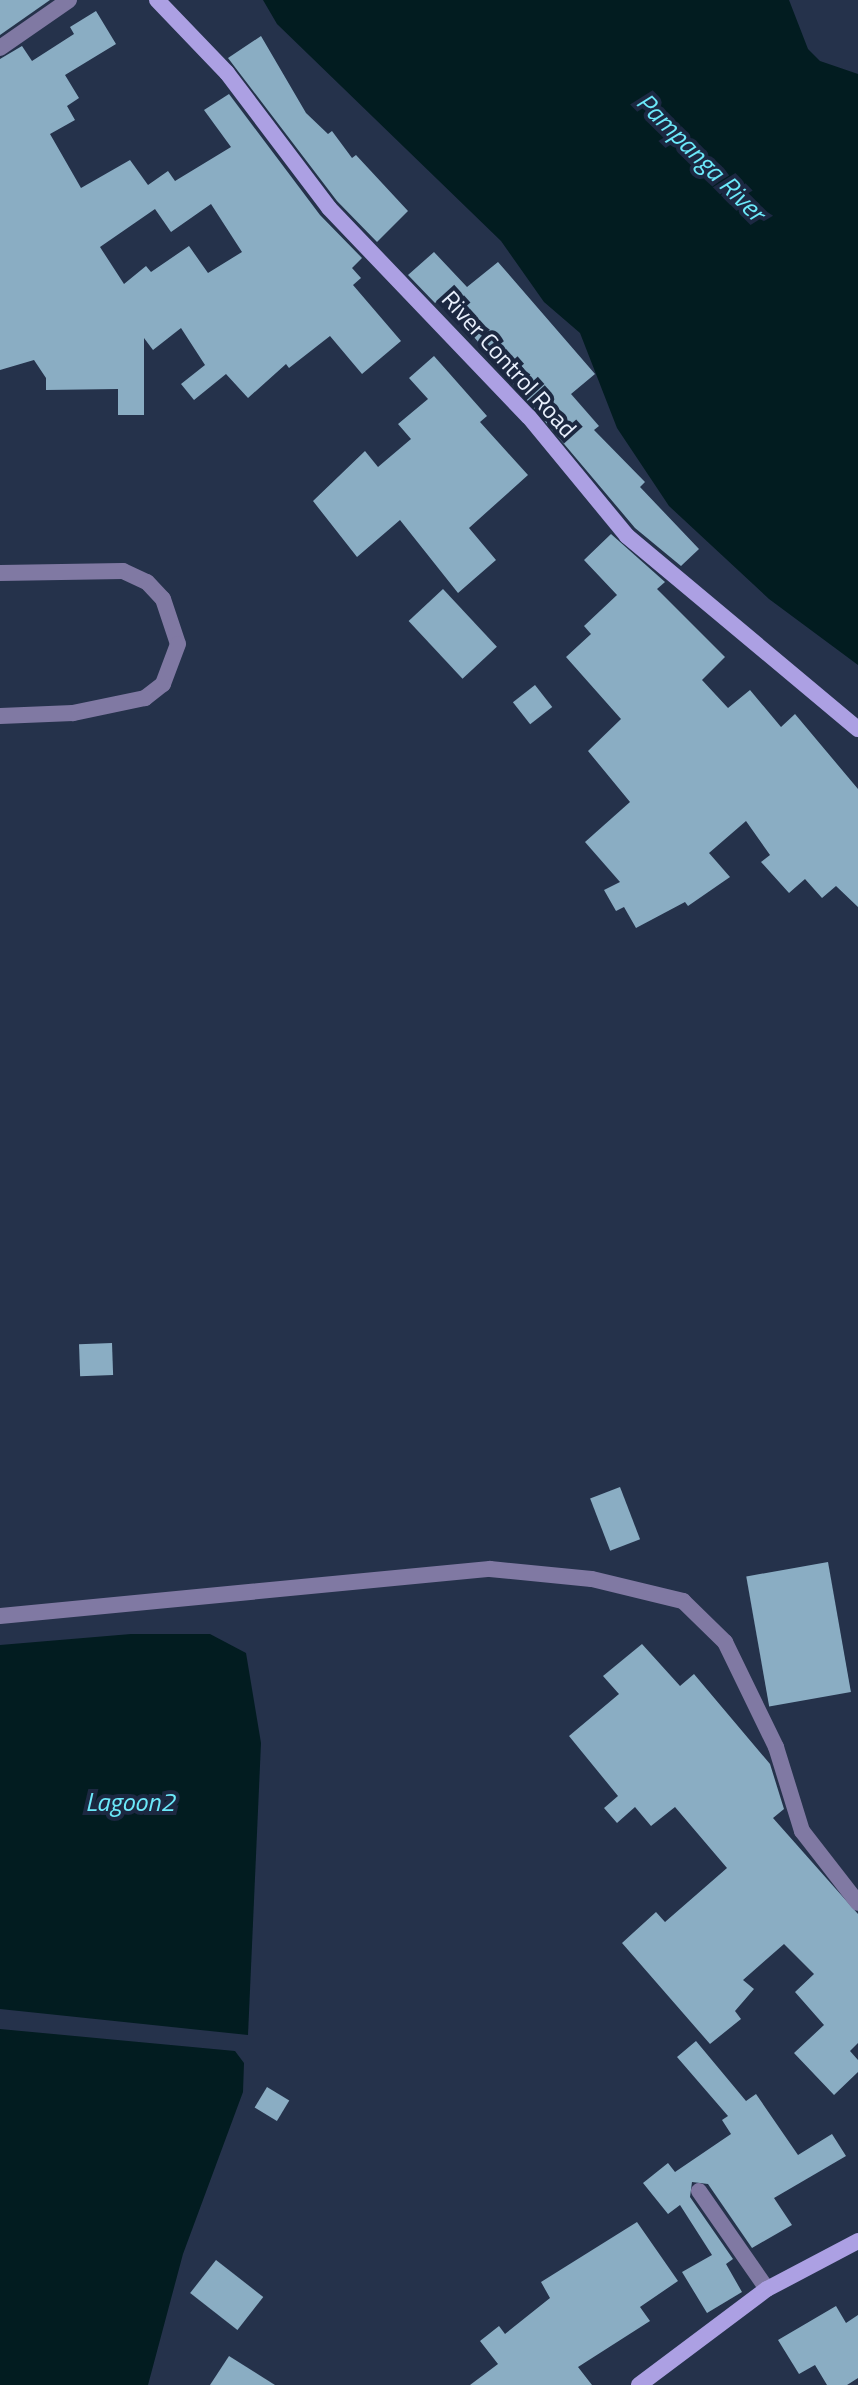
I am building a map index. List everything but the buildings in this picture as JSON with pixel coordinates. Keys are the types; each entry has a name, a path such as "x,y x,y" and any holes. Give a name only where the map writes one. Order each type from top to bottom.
{"street":[{"path":"0,48 69,0"},
{"name":"River Control Road","path":"157,0 227,73 329,208 529,417 627,536 858,729"},
{"path":"0,573 123,571 147,582 163,599 178,644 163,684 145,698 73,713 0,716"},
{"path":"0,1616 490,1569 592,1579 683,1601 725,1642 776,1747 802,1831 858,1903"},
{"path":"699,2191 767,2289"},
{"path":"639,2385 767,2289 858,2241"}],"water":[{"name":"Pampanga River","path":"263,0 789,0 808,49 820,61 858,74 858,665 769,599 669,506 617,428 580,333 544,302 501,241 277,24"},
{"name":"Lagoon2","path":"131,1634 210,1634 246,1653 261,1743 248,2035 0,2009 0,1645"},
{"path":"0,2029 235,2051 244,2063 243,2092 183,2254 148,2385 0,2385"}]}
